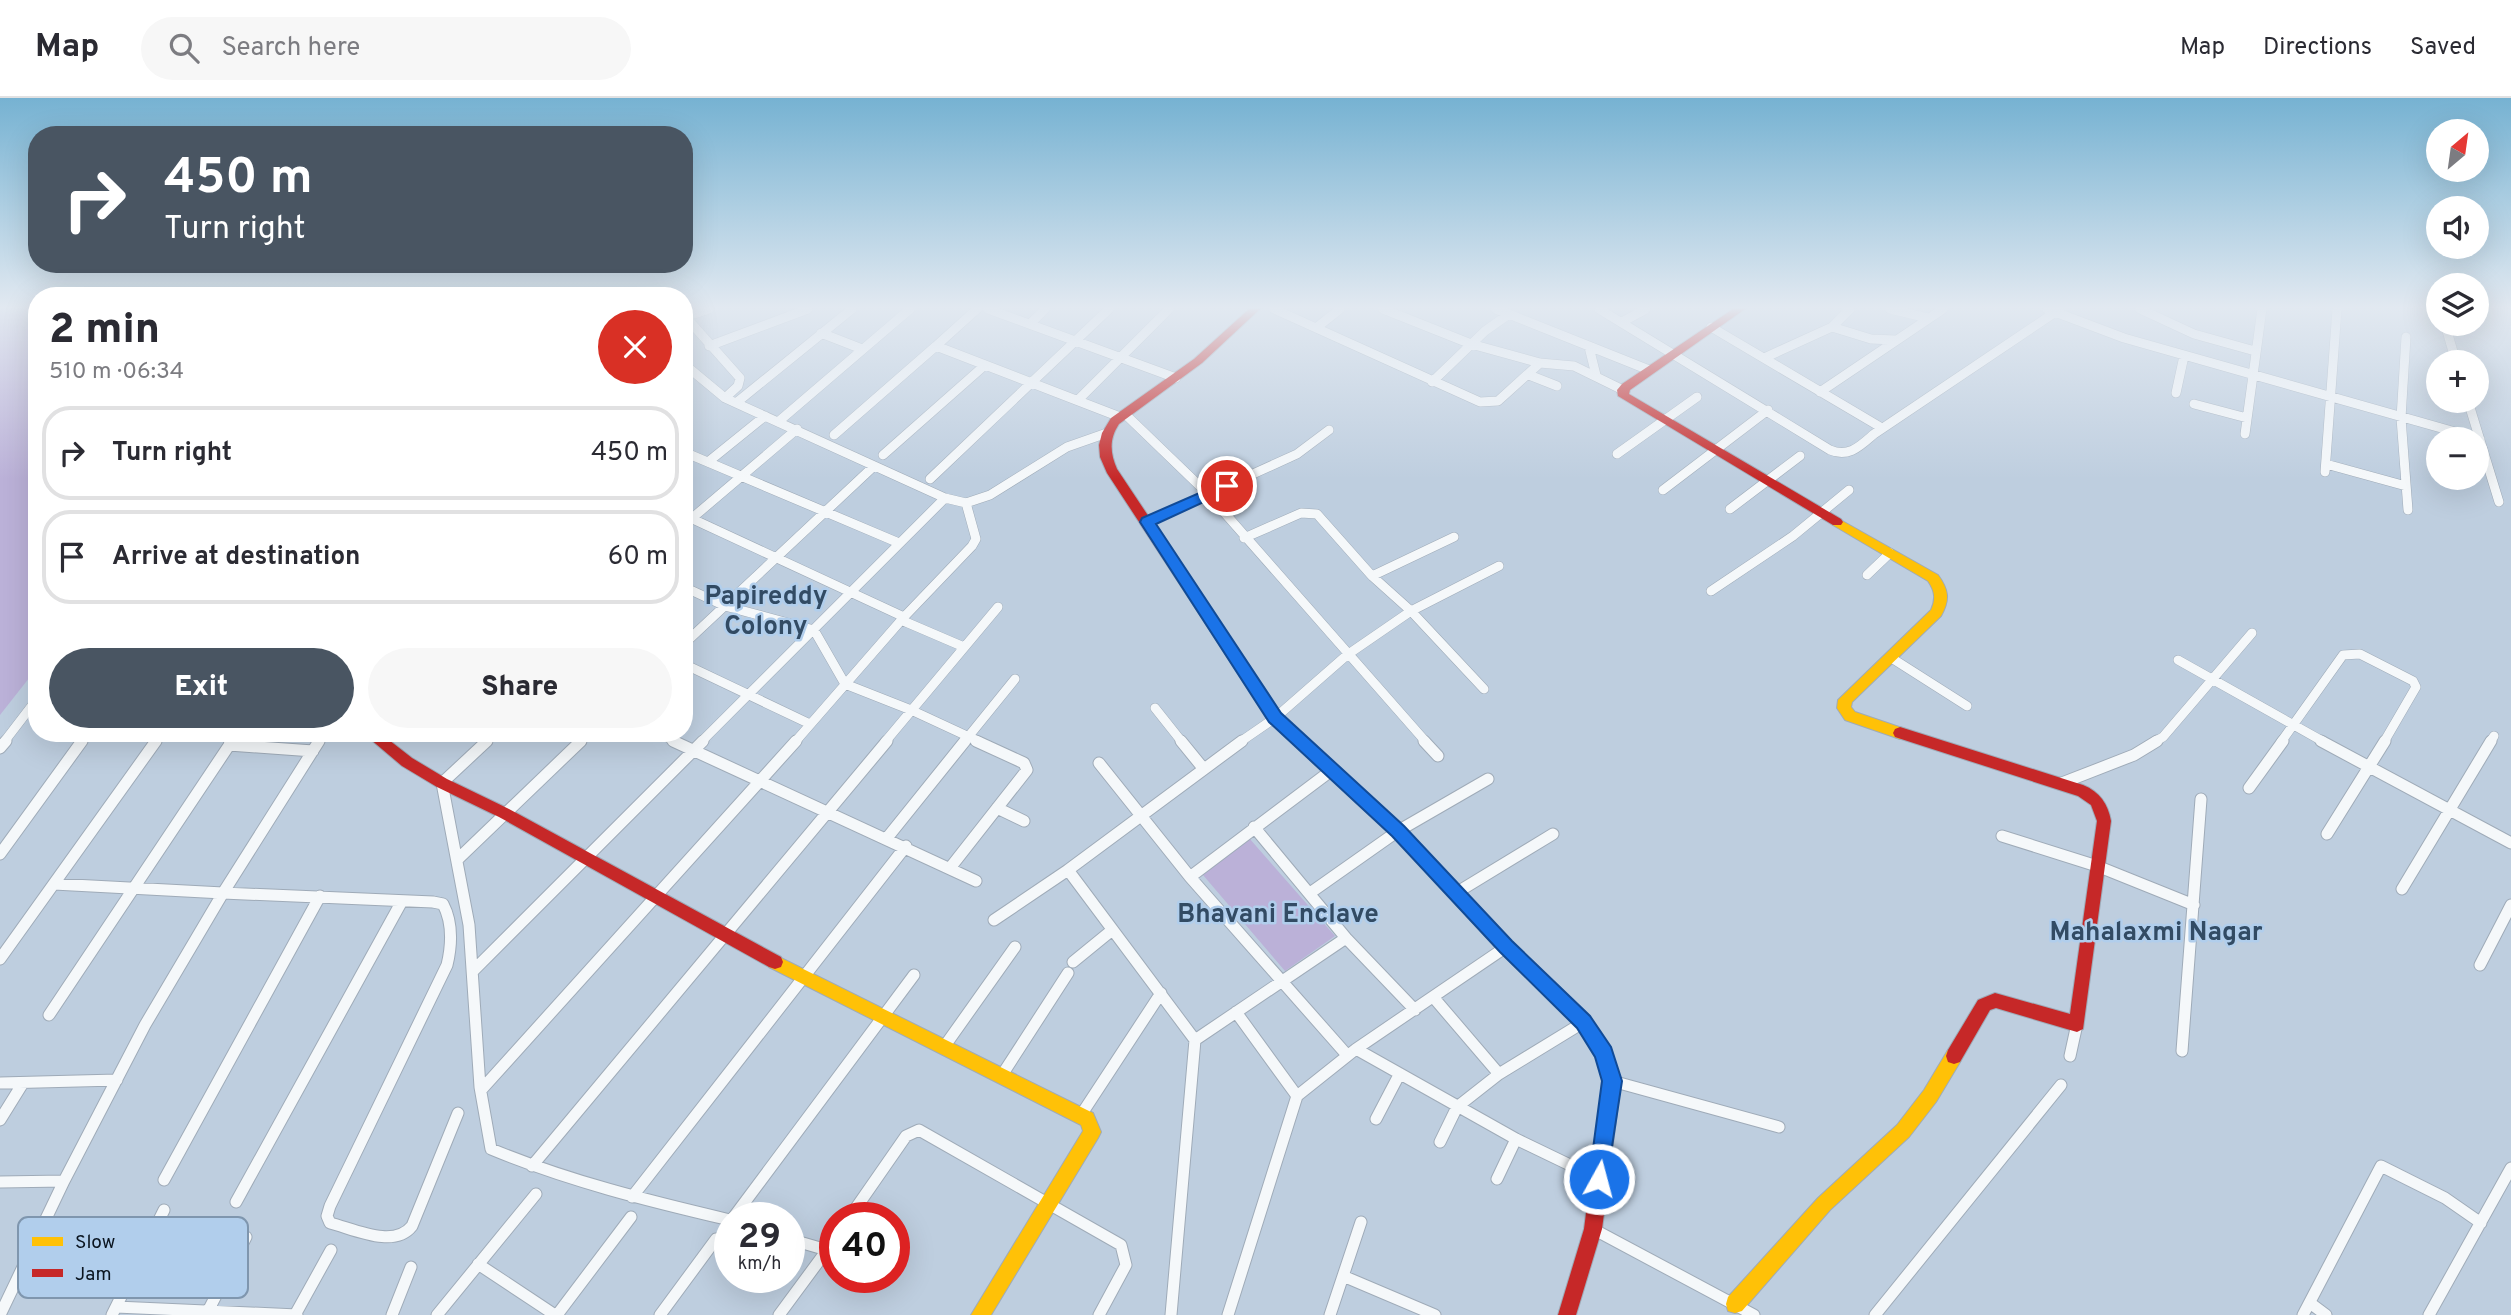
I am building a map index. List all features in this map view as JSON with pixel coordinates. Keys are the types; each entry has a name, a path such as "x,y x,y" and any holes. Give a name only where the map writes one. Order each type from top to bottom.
{"street":[{"path":"725,398 738,386 740,378 732,366"},
{"path":"736,403 781,366"},
{"path":"778,422 843,366"},
{"path":"834,435 913,366"},
{"path":"883,455 984,366"},
{"path":"987,366 1123,416 1208,494 1438,756"},
{"path":"930,479 1047,366"},
{"path":"1078,400 1112,366"},
{"path":"1146,366 1176,378"},
{"path":"693,377 725,398 945,498 966,503 990,495 1081,440 1104,434 1123,416 1190,366"},
{"path":"1397,366 1473,400 1494,403 1537,366"},
{"path":"1432,382 1449,366"},
{"path":"1572,366 1623,390 1626,398 1933,578 1940,586 1942,604 1936,613 1845,700 1844,708 1850,716 2062,783 2091,795 2103,808 2104,821 2077,1024 2070,1056"},
{"path":"1594,366 1596,375"},
{"path":"1638,366 1649,370"},
{"path":"1623,390 1655,366"},
{"path":"1695,366 1830,450 1843,455 1851,453 1882,428 1973,366"},
{"path":"1777,366 1882,428"},
{"path":"1820,392 1859,366"},
{"path":"2176,393 2182,366"},
{"path":"2217,366 2435,427"},
{"path":"2245,435 2253,366"},
{"path":"2333,366 2325,468 2406,486"},
{"path":"2404,366 2401,418 2408,510"},
{"path":"1529,375 1557,386"},
{"path":"1616,454 1697,397"},
{"path":"2194,404 2247,418"},
{"path":"1663,490 1768,410"},
{"path":"708,462 765,416"},
{"path":"693,515 796,429"},
{"path":"1147,522 1297,454 1329,430"},
{"path":"1104,434 1103,452 1111,470 1275,718 1398,831 1506,947 1584,1022 1604,1053 1612,1081 1593,1229 1567,1315"},
{"path":"693,456 900,543"},
{"path":"1730,509 1800,456"},
{"path":"693,636 874,466"},
{"path":"2489,469 2499,502"},
{"path":"1711,591 1793,536 1849,490"},
{"path":"474,970 945,498"},
{"path":"482,1089 976,539 966,503"},
{"path":"1244,538 1301,513 1317,514 1372,576 1411,611 1484,689"},
{"path":"693,523 776,558 964,647"},
{"path":"1372,576 1454,537"},
{"path":"1867,575 1890,553"},
{"path":"994,920 1068,870 1203,768 1275,718 1347,655 1411,611 1499,566"},
{"path":"693,591 725,606 814,631 845,684 911,710 1027,767 950,867"},
{"path":"532,1166 825,811 998,607"},
{"path":"2062,783 2122,760 2163,737 2215,680 2252,633"},
{"path":"2249,788 2343,654 2360,654 2413,681 2415,692 2327,834"},
{"path":"1890,657 1967,706"},
{"path":"2178,660 2368,767 2511,843"},
{"path":"693,668 810,724"},
{"path":"887,838 1015,680"},
{"path":"1155,708 1203,768"},
{"path":"0,748 28,711"},
{"path":"2402,888 2494,736"},
{"path":"0,855 4,843 81,742"},
{"path":"0,959 156,742"},
{"path":"50,1015 231,742"},
{"path":"47,1217 145,1025 223,893 318,742"},
{"path":"383,742 442,783 504,813 803,977 1081,1115 1091,1125 1092,1132 979,1315"},
{"path":"442,783 485,742"},
{"path":"458,859 579,742"},
{"path":"675,742 759,783 906,846 976,881"},
{"path":"229,745 313,751"},
{"path":"1099,763 1140,817 1281,982 1351,1052 1516,1139 1599,1179"},
{"path":"1190,877 1332,770"},
{"path":"1310,893 1398,831 1488,779"},
{"path":"442,783 458,859 474,970 482,1089 491,1149 532,1166 632,1197 714,1215"},
{"path":"2182,1051 2201,799"},
{"path":"997,808 1024,821"},
{"path":"1254,827 1346,938 1415,1010"},
{"path":"1456,893 1553,834"},
{"path":"2002,836 2097,866 2194,905"},
{"path":"632,1197 906,846"},
{"path":"1068,870 1195,1040 1171,1315"},
{"path":"54,884 443,904 447,910 450,955 330,1206 327,1216 330,1223 391,1238 407,1234 458,1113"},
{"path":"164,1180 320,896"},
{"path":"236,1202 402,901"},
{"path":"2480,965 2511,905"},
{"path":"1002,1075 1071,967 1111,931"},
{"path":"1195,1040 1346,938"},
{"path":"944,1047 1015,947"},
{"path":"1228,1315 1297,1096 1351,1052 1506,947"},
{"path":"744,1202 914,975"},
{"path":"1081,1115 1161,993"},
{"path":"1434,998 1500,1074"},
{"path":"1735,1304 1824,1205 1903,1131 1930,1096 1984,1005 1989,1001 2003,1001 2077,1024"},
{"path":"1236,1012 1297,1096"},
{"path":"1440,1142 1457,1107 1500,1074 1584,1022"},
{"path":"1376,1119 1399,1075"},
{"path":"0,1083 117,1080"},
{"path":"1612,1081 1779,1127"},
{"path":"0,1120 23,1083"},
{"path":"1875,1315 2062,1085"},
{"path":"860,1202 906,1136 919,1130 1121,1245 1126,1265 1099,1315"},
{"path":"1497,1179 1516,1139"},
{"path":"2326,1315 2307,1309 2381,1166 2445,1198 2481,1223"},
{"path":"2429,1315 2511,1168"},
{"path":"0,1182 64,1181"},
{"path":"438,1315 536,1194"},
{"path":"161,1217 164,1210"},
{"path":"478,1264 556,1315 631,1217"},
{"path":"1330,1315 1361,1222"},
{"path":"1593,1229 1754,1315"},
{"path":"660,1315 714,1242"},
{"path":"114,1311 296,1315 331,1250"},
{"path":"779,1315 819,1260"},
{"path":"392,1315 411,1267"},
{"path":"1343,1276 1435,1315"},
{"path":"0,1315 18,1277"},
{"path":"207,1314 215,1298"}],"shaded area":[{"path":"0,366 28,366 28,679 0,715"},
{"path":"1249,838 1335,936 1285,971 1203,875"}],"traffic: slow":[{"path":"1837,522 1933,578 1939,587 1941,599 1936,613 1845,700 1844,708 1850,716 1900,733"},
{"path":"1321,761 1398,831 1506,947 1582,1020"},
{"path":"775,962 1087,1119 1092,1132 980,1315"},
{"path":"1735,1304 1824,1204 1903,1131 1930,1096 1954,1056"}],"traffic: jam":[{"path":"1191,366 1115,421 1106,439 1106,457 1111,470 1275,718 1321,761"},
{"path":"1657,366 1626,387 1623,390 1624,396 1837,522"},
{"path":"1900,733 2084,791 2096,801 2104,821 2077,1024 1995,1000 1984,1005 1954,1056"},
{"path":"381,742 407,762 442,783 504,813 775,962"},
{"path":"1567,1315 1593,1229 1612,1081 1604,1053 1582,1020"}],"district":[{"name":"Papireddy Colony","path":"766,610"},
{"name":"Bhavani Enclave","path":"1278,913"},
{"name":"Mahalaxmi Nagar","path":"2156,931"}],"route":[{"path":"1227,486 1147,522 1275,718 1398,831 1506,947 1584,1022 1604,1053 1612,1081 1599,1179"}]}
